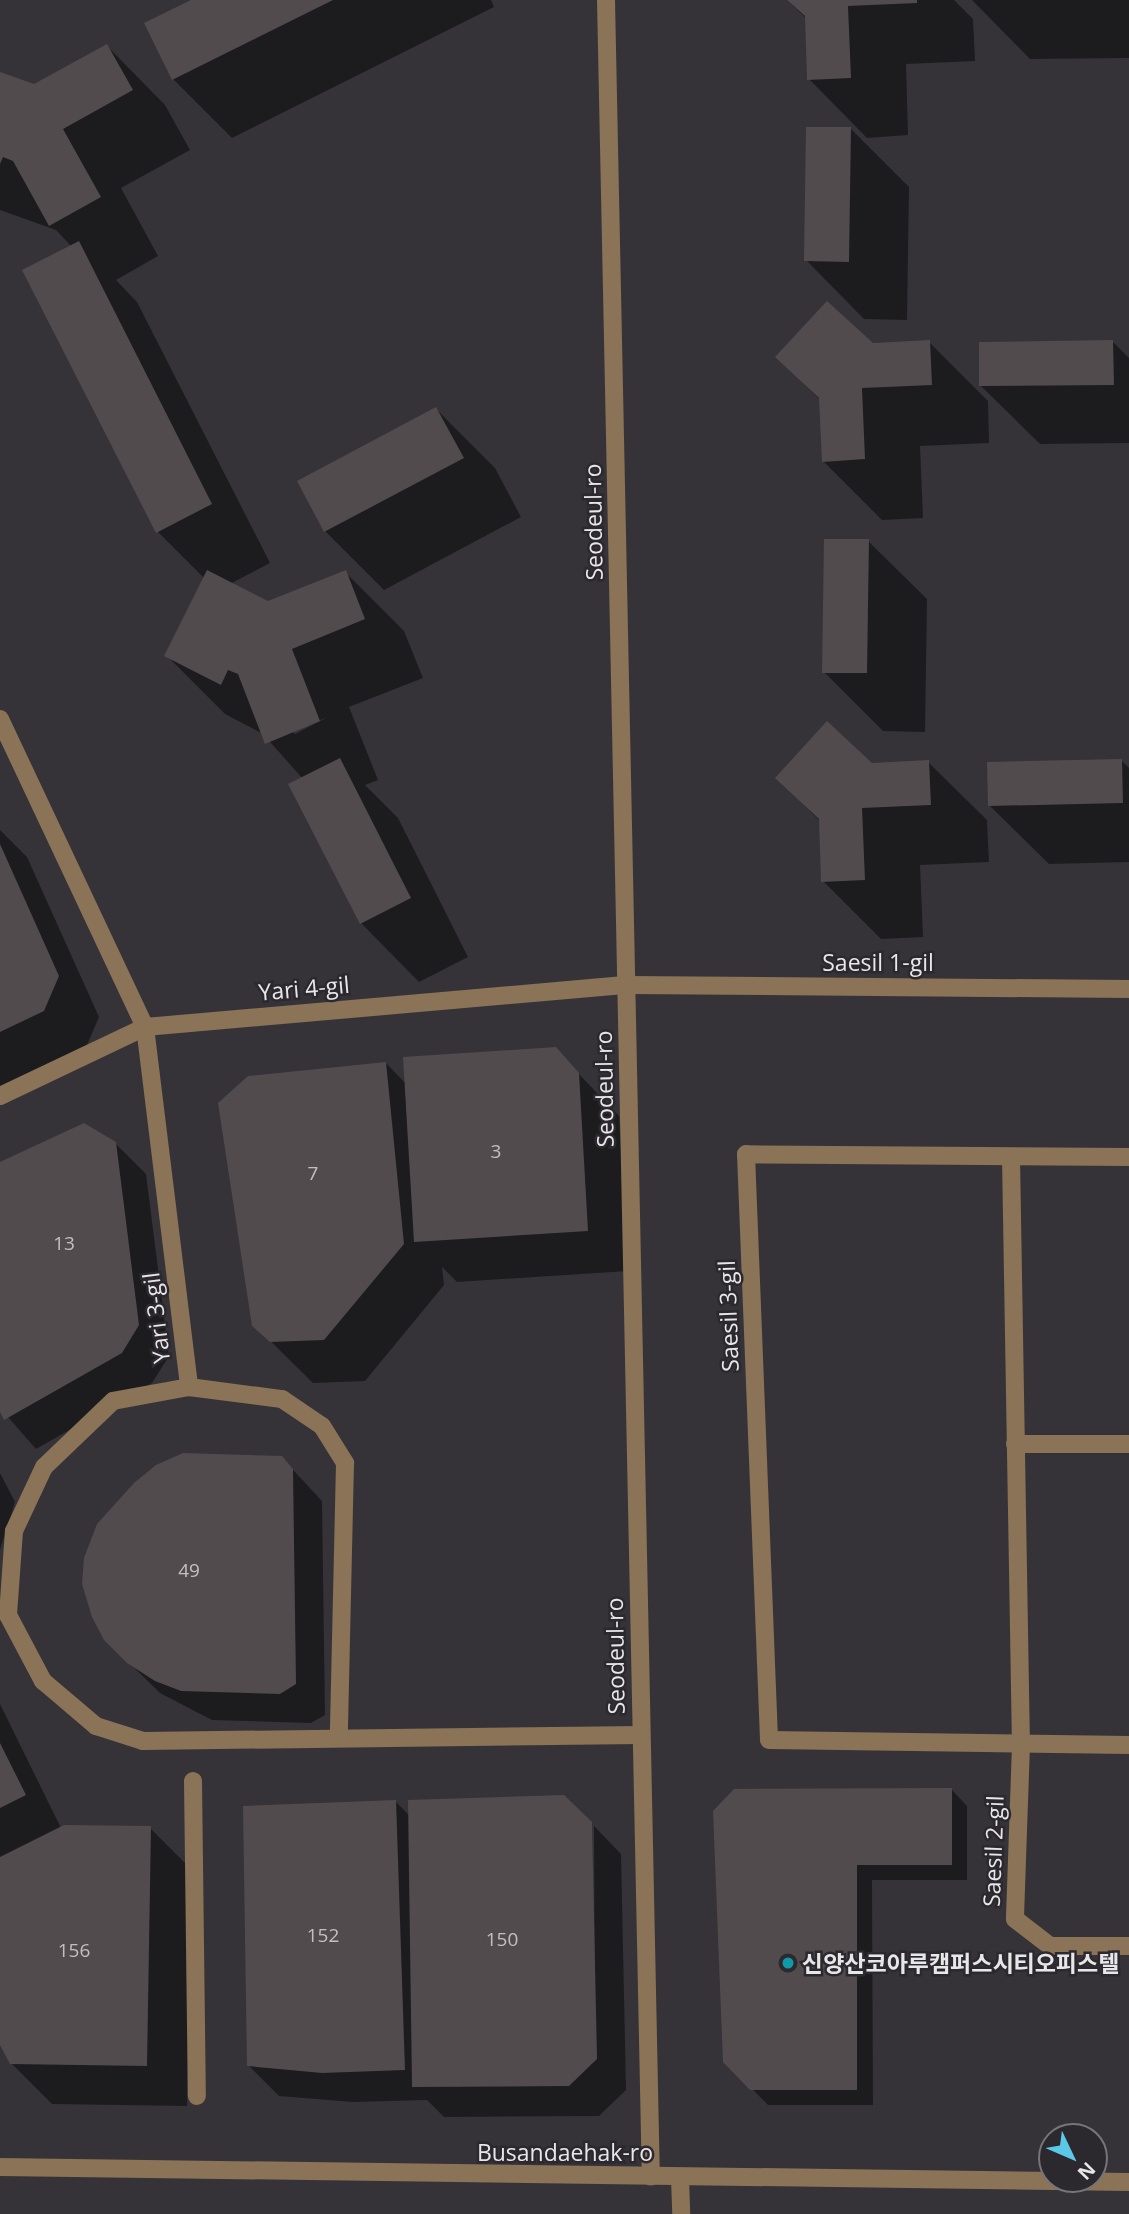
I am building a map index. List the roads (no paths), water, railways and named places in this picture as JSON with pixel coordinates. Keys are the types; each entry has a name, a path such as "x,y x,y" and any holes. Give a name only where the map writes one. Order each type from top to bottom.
{"street":[{"name":"Seodeul-ro","path":"606,0 650,2178"},
{"name":"Yari 3-gil","path":"0,719 145,1027 189,1387 113,1401 44,1467 13,1531 8,1615 43,1681 96,1726 143,1741 340,1735 642,1735"},
{"name":"Saesil 1-gil","path":"626,985 1129,989"},
{"name":"Yari 4-gil","path":"0,1096 145,1027 626,985"},
{"name":"Saesil 3-gil","path":"1021,1745 769,1740 746,1154 1129,1157"},
{"path":"1011,1157 1021,1745 1129,1745"},
{"path":"189,1387 282,1399 322,1426 345,1463 340,1735"},
{"path":"1015,1444 1129,1444"},
{"name":"Saesil 2-gil","path":"1021,1745 1015,1919 1050,1946 1129,1947"},
{"path":"193,1781 197,2096"},
{"name":"Busandaehak-ro","path":"0,2167 650,2178 1129,2182"},
{"path":"680,2178 681,2214"}],"place":[{"name":"신양산코아루캠퍼스시티오피스텔","path":"788,1963"}]}
